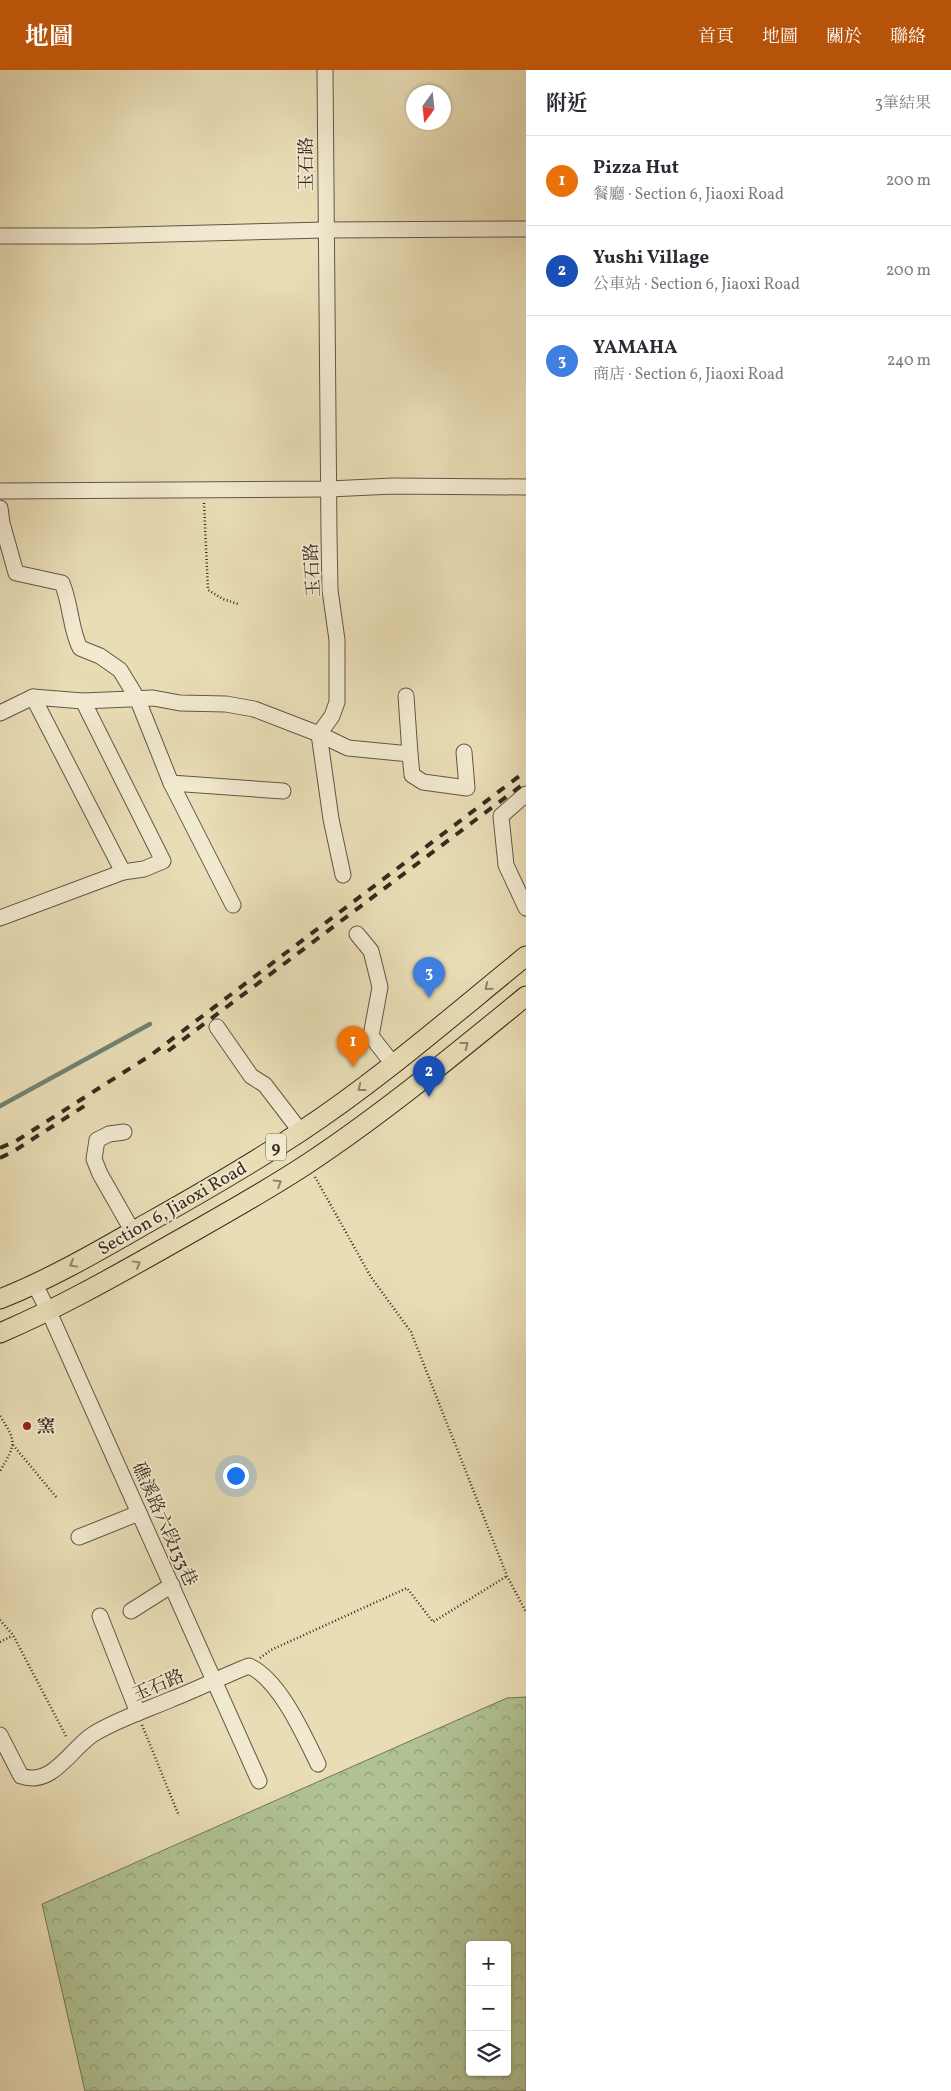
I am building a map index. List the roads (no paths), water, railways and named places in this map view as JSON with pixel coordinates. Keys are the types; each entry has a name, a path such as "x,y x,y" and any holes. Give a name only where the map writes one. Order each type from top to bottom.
{"main road":[{"name":"Section 6, Jiaoxi Road","path":"0,1299 35,1285 133,1232 234,1174 301,1132 393,1064 526,956"},
{"name":"Section 6, Jiaoxi Road","path":"0,1333 50,1312 242,1205 308,1164 360,1127 526,996"}],"street":[{"name":"玉石路","path":"319,734 332,716 337,702 337,640 330,581 325,230 326,70"},
{"path":"0,236 91,236 325,230 526,229"},
{"path":"0,491 329,489 393,486 526,487"},
{"path":"0,508 2,523 16,573 62,583 68,598 74,636 80,648 100,656 120,670 137,698 171,783 233,905"},
{"path":"406,696 412,775 423,782 467,788 464,752"},
{"path":"0,713 33,697 83,701 153,698 180,703 226,704 254,709 319,734 348,748 410,754"},
{"path":"33,697 124,872"},
{"path":"0,918 124,872 144,869 163,861 83,701"},
{"path":"319,734 331,818 342,875"},
{"path":"171,783 283,791"},
{"path":"526,794 500,816 506,865 526,908"},
{"path":"357,934 371,951 380,988 371,1036 393,1064"},
{"path":"217,1027 251,1076 265,1085 301,1132"},
{"path":"124,1132 109,1134 97,1140 94,1159 100,1174 133,1232"},
{"name":"礁溪路六段133巷","path":"35,1285 50,1312 258,1780"},
{"path":"79,1537 139,1513"},
{"path":"131,1611 172,1585"},
{"path":"100,1616 138,1713"},
{"name":"玉石路","path":"0,1735 21,1776 31,1779 44,1777 92,1736 138,1713 216,1682 249,1666 257,1669 277,1691 292,1713 318,1764"}],"waterway":[{"path":"0,1106 150,1024"}],"railway":[{"path":"0,1148 16,1141 151,1055 526,771"},
{"path":"168,1051 526,782"},
{"path":"0,1158 89,1103"}],"place":[{"name":"YAMAHA","path":"429,998"},
{"name":"Pizza Hut","path":"353,1067"},
{"name":"Yushi Village","path":"429,1097"},
{"name":"窯","path":"27,1426"}]}
